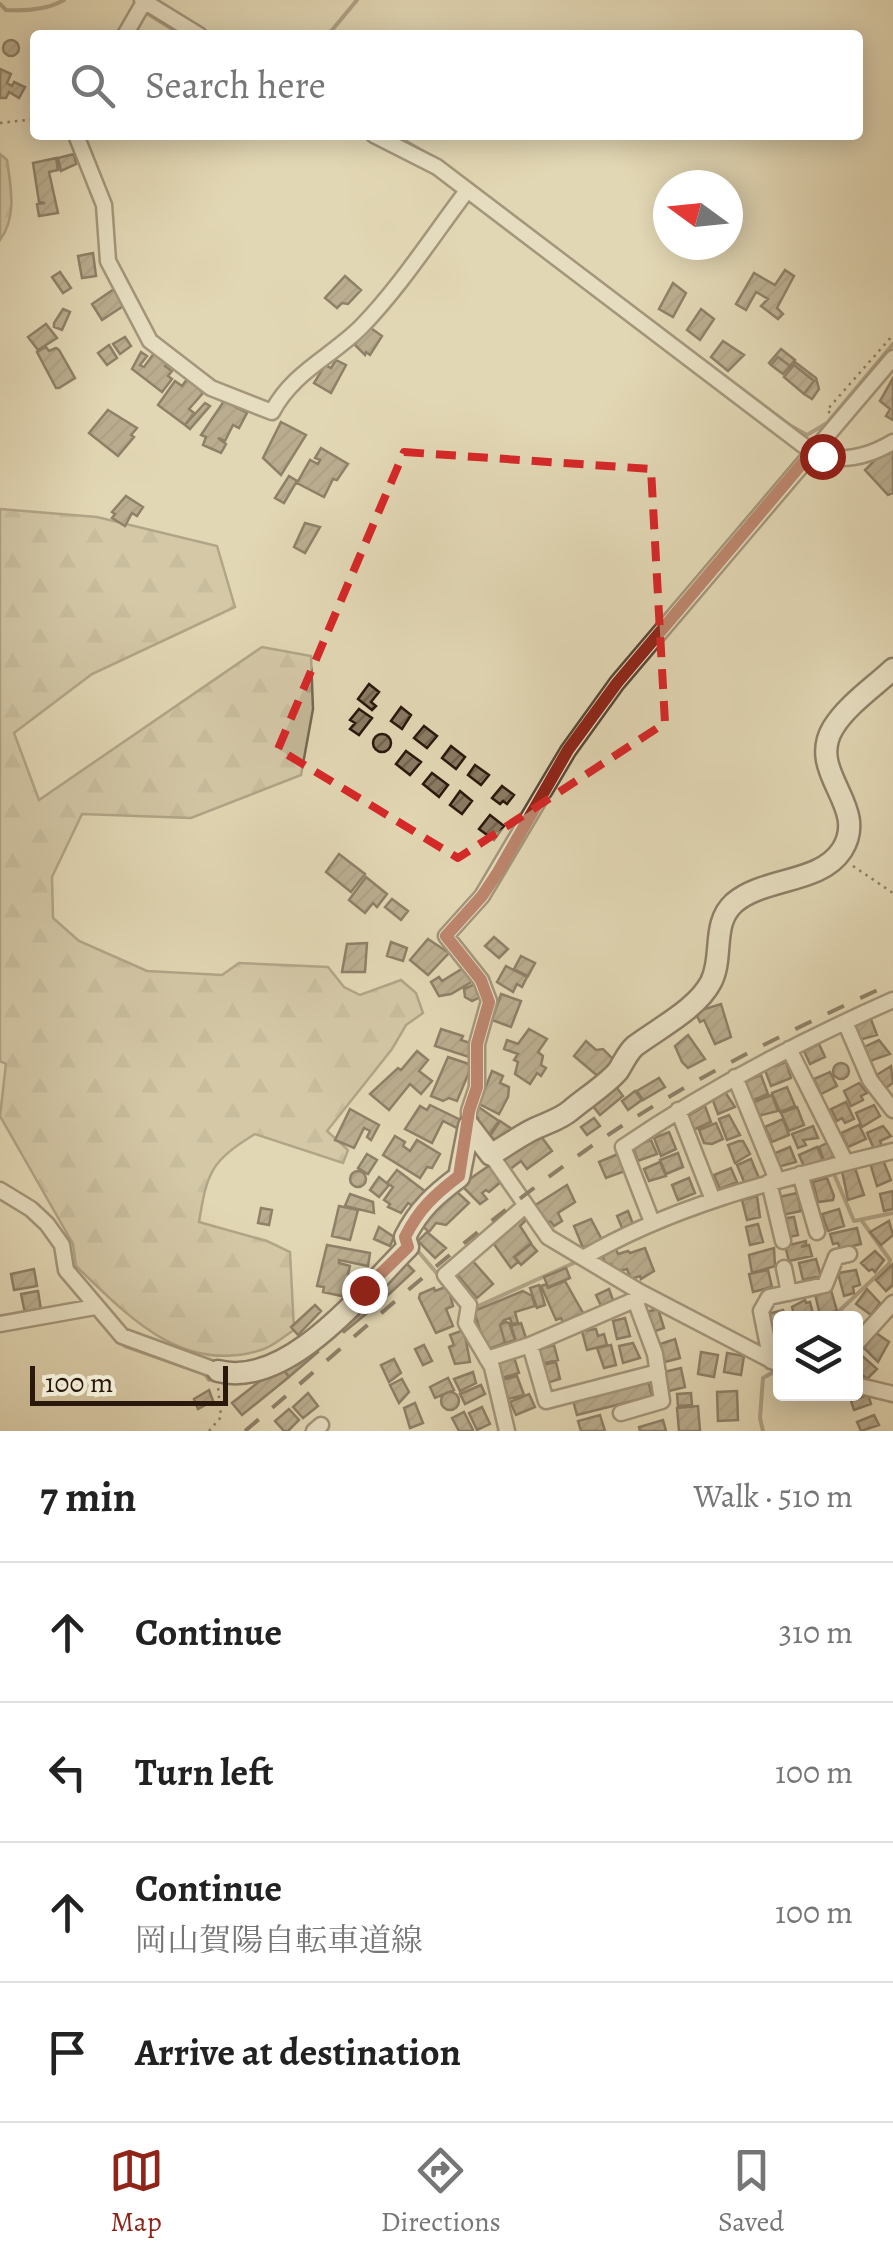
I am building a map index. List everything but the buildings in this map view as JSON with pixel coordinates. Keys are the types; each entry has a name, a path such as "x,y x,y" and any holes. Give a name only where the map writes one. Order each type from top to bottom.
{"main road":[{"path":"468,1126 491,1155 568,1113 614,1074 630,1050 712,982 722,920 732,906 750,893 823,868 840,852 848,836 849,812 829,771 826,759 830,736 844,715 893,668"},
{"path":"218,1371 238,1373 268,1367 308,1345 326,1328 408,1247 405,1237 429,1198 459,1176 468,1126"}],"street":[{"path":"128,30 142,5 190,30"},
{"path":"78,140 104,205 108,261 150,341 211,388 272,412 300,373 348,338 378,308 466,192"},
{"path":"385,140 416,154 812,452 850,458 877,452 893,442"},
{"path":"468,1126 477,1087 477,1044 489,1002 481,980 446,936 482,896 568,750 617,683 893,358"},
{"path":"652,1222 623,1148 735,1076 893,1000"},
{"path":"844,1022 870,1080 893,1110"},
{"path":"789,1049 846,1163"},
{"path":"735,1076 772,1185 783,1241"},
{"path":"678,1110 712,1200"},
{"path":"583,1258 652,1222 712,1200 802,1180 893,1151"},
{"path":"491,1155 548,1237 641,1297 773,1362"},
{"path":"802,1180 818,1232"},
{"path":"0,1190 47,1224 62,1245 66,1270 122,1336 218,1371"},
{"path":"507,1431 490,1359 466,1323 468,1308 445,1275 525,1206"},
{"path":"773,1353 761,1311 769,1297 825,1285 836,1257 849,1254"},
{"path":"784,1268 789,1292"},
{"path":"490,1359 641,1297"},
{"path":"621,1413 662,1401 656,1354 641,1297"},
{"path":"863,1336 893,1304"},
{"path":"0,1324 95,1307"},
{"path":"530,1345 546,1401 658,1372"},
{"path":"863,1386 893,1394"}],"path":[{"path":"0,123 30,120"},
{"path":"830,413 827,410 893,336"},
{"path":"844,860 893,893"},
{"path":"209,1431 219,1421 222,1410 218,1371"}],"highlighted area":[{"path":"404,452 651,469 665,723 458,858 278,749"}],"green space":[{"path":"0,154 7,160 11,202 9,222 0,240"},
{"path":"0,509 97,517 217,546 235,607 92,674 14,733 39,800 262,647 311,656 313,709 301,775 191,818 82,814 52,877 53,918 79,941 147,971 222,975 239,963 328,967 344,987 360,995 401,980 416,993 423,1013 406,1025 392,1049 327,1131 348,1150 343,1163 255,1134 229,1152 209,1179 199,1222 267,1241 290,1252 294,1330 261,1350 233,1356 181,1348 116,1304 76,1266 73,1244 0,1116 6,1064 0,1061"}],"waterway":[{"path":"0,4 6,10 28,10 64,0"},
{"path":"332,30 357,0"},
{"path":"145,12 174,30"},
{"path":"403,140 434,158"},
{"path":"589,274 807,435 827,423 893,344"},
{"path":"776,1189 834,1174 854,1221 893,1213"},
{"path":"839,1311 889,1264 862,1221"},
{"path":"417,1250 440,1277"},
{"path":"474,1308 576,1262"},
{"path":"118,1340 125,1346 205,1374 209,1380"},
{"path":"763,1431 763,1378 773,1372"}],"railway":[{"path":"245,1431 455,1251 586,1150 735,1060 893,983"}],"route":[{"path":"364,1290 408,1247 405,1237 418,1212 429,1198 459,1176 465,1153 469,1111 477,1087 477,1044 489,1002 481,980 446,936 482,896 568,750 617,683 812,452 822,456"}]}
